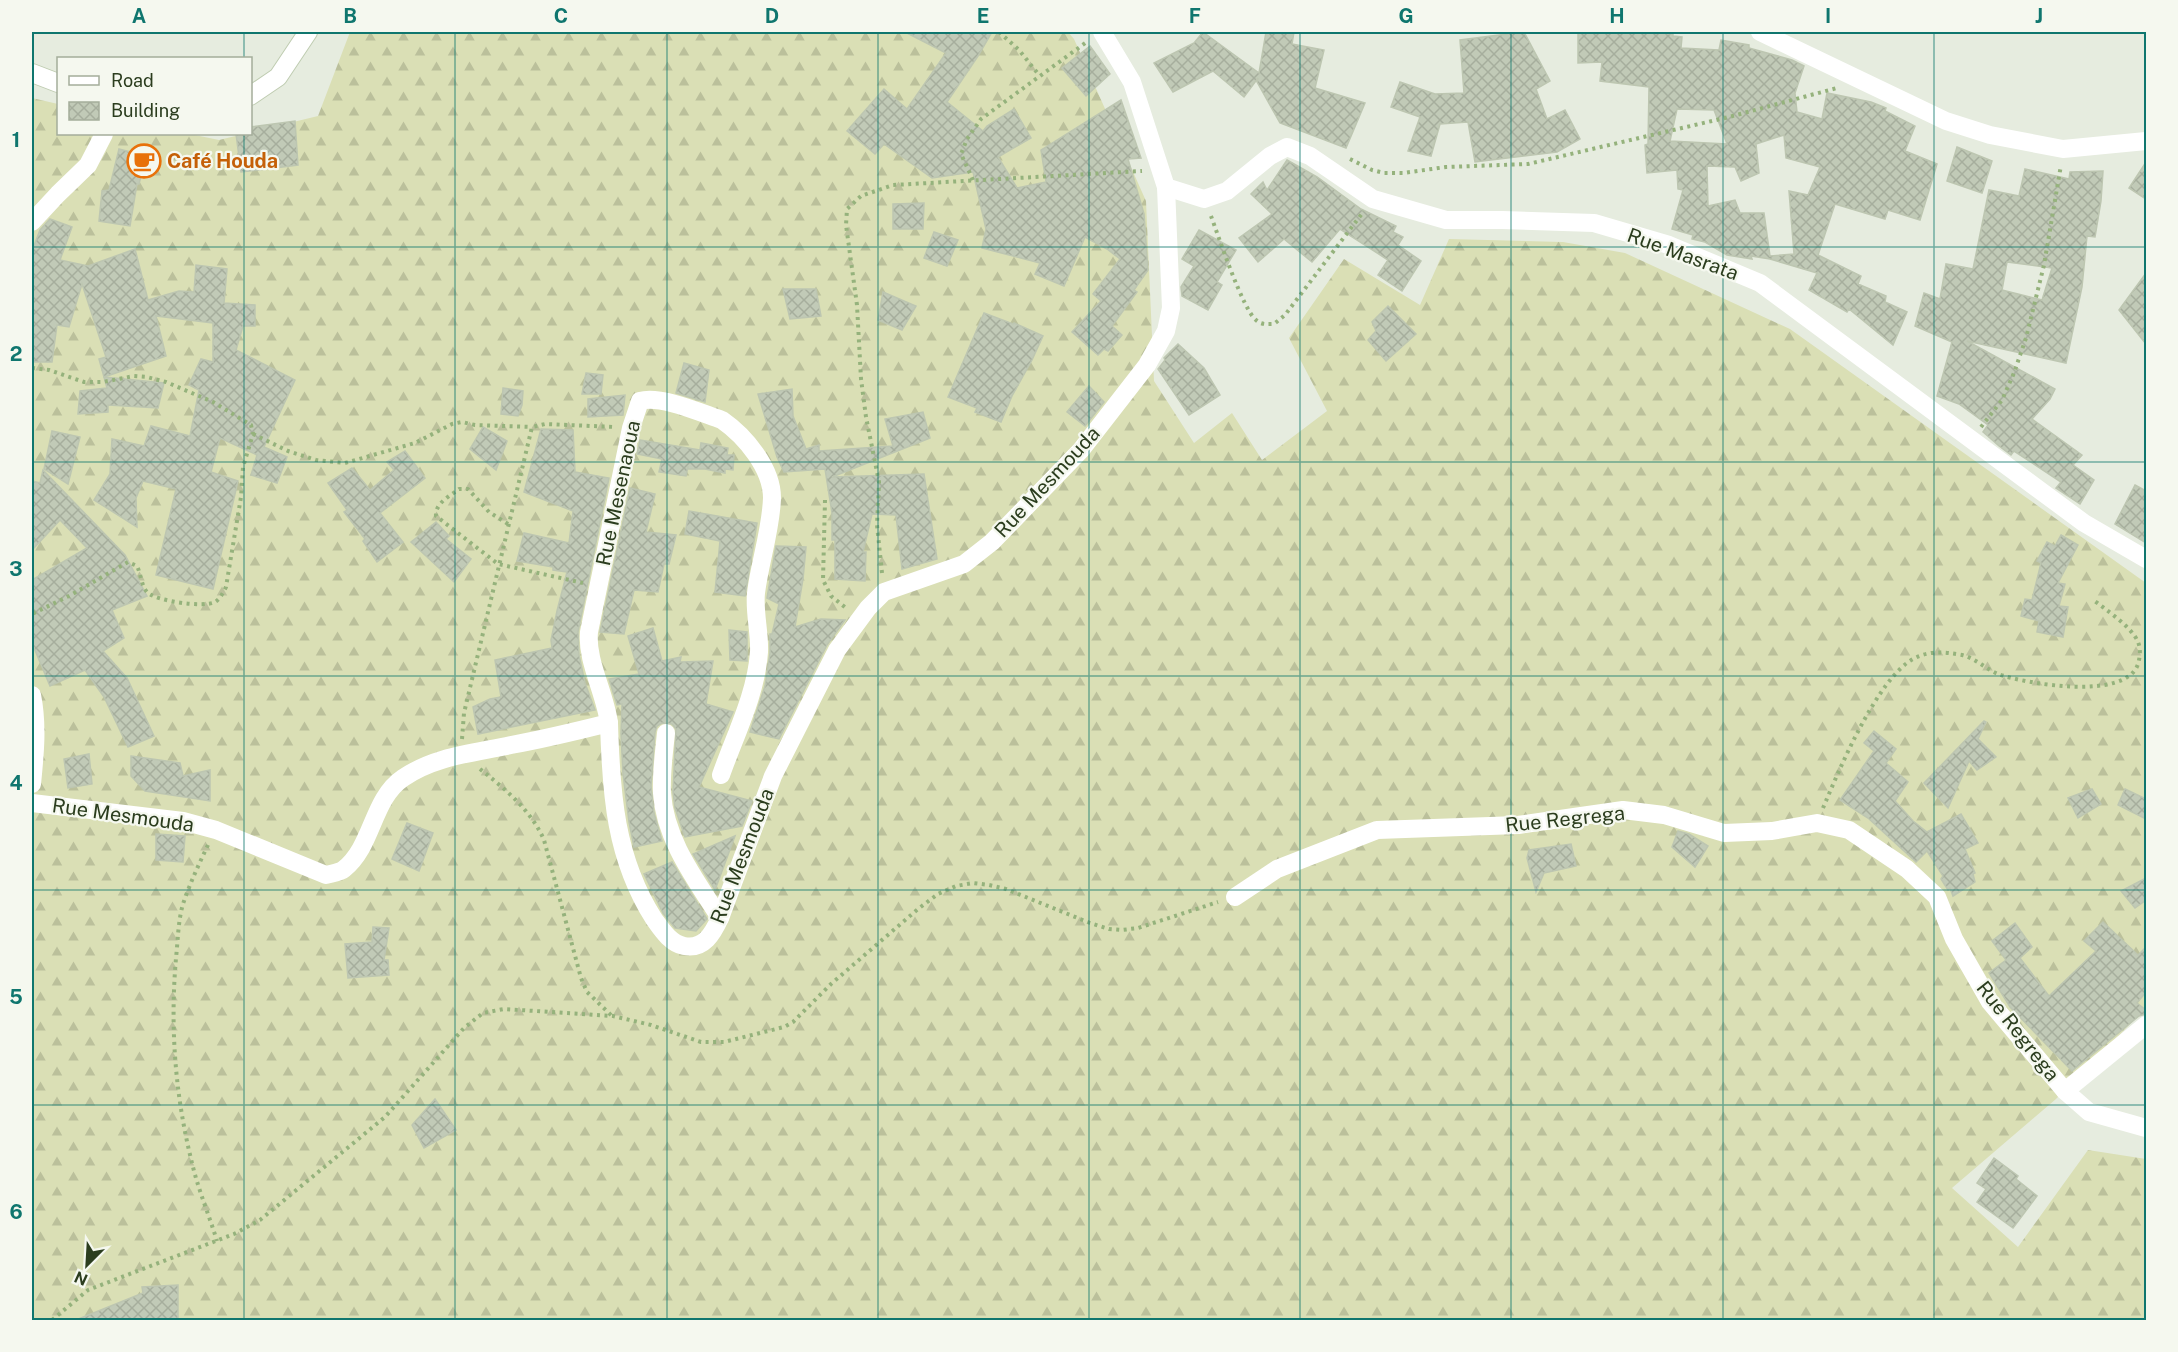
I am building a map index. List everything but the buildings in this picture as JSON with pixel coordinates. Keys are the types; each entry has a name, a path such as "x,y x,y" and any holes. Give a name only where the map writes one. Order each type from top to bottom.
{"street":[{"path":"252,95 278,77 296,54 308,32"},
{"path":"1760,32 1946,121 1990,135 2063,149 2146,141"},
{"name":"Rue Mesmouda","path":"32,803 183,821 216,830 326,875 342,871 353,859 386,795 400,780 418,768 464,753 510,746 609,723 611,778 618,828 627,866 647,907 662,931 682,946 694,947 705,942 720,918 773,776 837,650 860,619 884,592 964,564 992,542 1081,450 1147,364 1166,331 1171,308 1166,187 1132,82 1097,35"},
{"path":"32,73 57,83"},
{"path":"32,222 88,165 103,135"},
{"name":"Rue Masrata","path":"1204,199 1227,191 1270,156 1287,147 1310,156 1373,198 1446,220 1594,224 1669,245 1760,283 2084,523 2146,559"},
{"path":"1166,187 1204,199"},
{"name":"Rue Mesenaoua","path":"609,723 607,706 588,645 631,428 640,401 647,399 722,420 743,437 761,462 772,495 771,515 755,599 759,632 757,668 749,697 720,774"},
{"path":"32,695 36,743 32,784"},
{"path":"666,733 662,794 669,827 687,866 720,918"},
{"name":"Rue Regrega","path":"1235,897 1277,868 1377,830 1518,825 1623,810 1664,815 1724,833 1772,831 1817,823 1849,830 1907,869 1937,897 1954,939 1990,1002 2066,1091 2089,1112 2146,1128"},
{"path":"2066,1091 2146,1025"}],"path":[{"path":"999,32 1019,50 1039,75"},
{"path":"974,181 961,158 961,151 981,119 1097,35"},
{"path":"1342,156 1372,170 1394,173 1446,166 1528,164 1729,117 1864,81"},
{"path":"1972,440 2002,400 2026,338 2044,266 2063,149"},
{"path":"884,592 877,525 879,482 863,398 857,305 846,225 847,209 861,196 893,185 1161,170"},
{"path":"1204,199 1253,317 1261,324 1274,324 1284,315 1373,198"},
{"path":"32,368 49,370 84,382 104,382 134,376 166,382 213,402 243,419 251,426 253,434 243,467 241,497 225,587 220,598 202,605 154,597 144,586 137,566 128,562 32,614"},
{"path":"253,434 288,451 316,460 345,463 415,443 452,424 462,422 475,425 532,427 545,424 631,428"},
{"path":"532,427 464,713 462,735 464,753 501,786 537,824 544,840 580,978 587,992 613,1016"},
{"path":"508,524 489,512 468,489 464,488 459,489 437,506 435,511 436,516 443,522 498,564 598,586"},
{"path":"825,500 823,580 831,596 860,619"},
{"path":"1817,823 1862,723 1893,677 1913,659 1934,651 1966,656 1997,674 2037,683 2088,688 2120,681 2136,671 2140,656 2138,642 2125,626 2092,599"},
{"path":"216,830 196,869 183,905 173,1009 179,1104 192,1165 217,1241"},
{"path":"51,1320 88,1290 217,1241 248,1228 260,1220 372,1130 409,1092 464,1028 483,1013 504,1008 613,1016 712,1043 735,1041 784,1027 801,1016 831,984 918,909 938,894 956,885 973,883 1006,889 1090,923 1109,929 1122,930 1138,928 1235,897"}],"green space":[{"path":"350,32 1068,32 1074,39 1146,201 1154,381 1194,443 1232,413 1262,460 1327,411 1289,338 1344,259 1420,305 1449,239 1563,242 1625,253 1790,329 2146,583 2146,1008 2056,1099 1952,1188 2018,1247 2088,1150 2146,1159 2146,1320 32,1320 32,98 57,104 57,135 195,135 219,140 240,135 252,135 252,132 318,116"}],"place":[{"name":"Café Houda","path":"144,161"}]}
